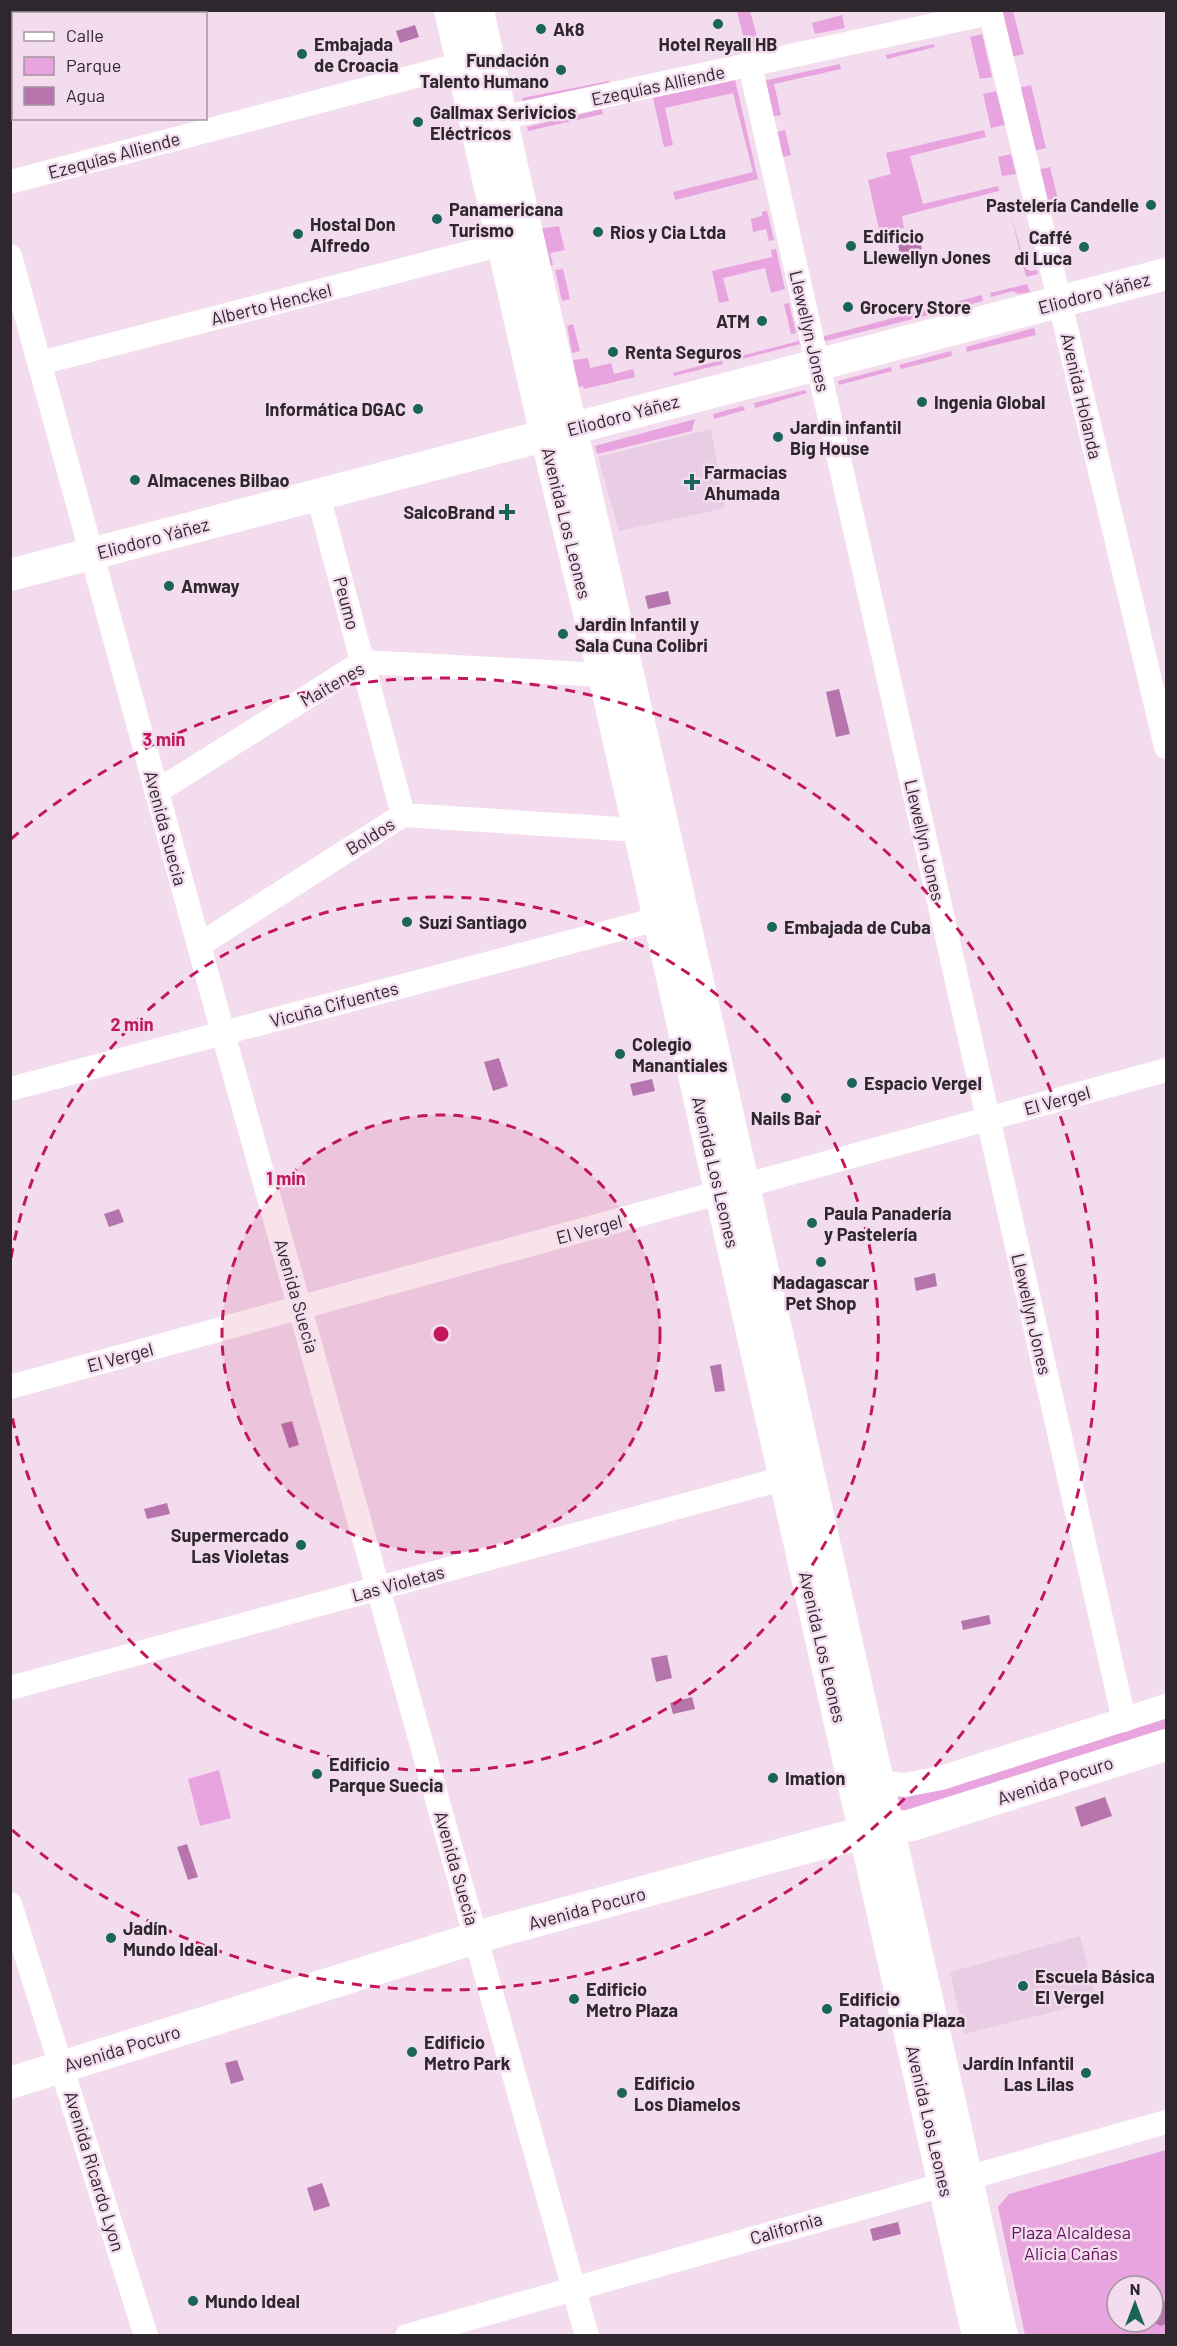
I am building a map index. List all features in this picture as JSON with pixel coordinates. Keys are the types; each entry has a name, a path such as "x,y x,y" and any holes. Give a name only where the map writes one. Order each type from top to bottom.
{"main road":[{"name":"Avenida Los Leones","path":"450,10 503,244 558,432 660,814 785,1479 877,1832 955,2180 1002,2336"},
{"name":"Avenida Los Leones","path":"478,10 501,118 604,675 658,919 732,1190 879,1782 877,1832"},
{"name":"Eliodoro Yáñez","path":"10,575 1167,274"},
{"name":"Avenida Pocuro","path":"10,2083 476,1938 832,1841 912,1825 1167,1745"},
{"name":"Avenida Los Leones","path":"955,2180 978,2336"}],"street":[{"name":"Ezequías Alliende","path":"501,118 990,12"},
{"name":"Avenida Holanda","path":"990,12 1167,747"},
{"name":"Ezequías Alliende","path":"10,182 462,64"},
{"name":"Llewellyn Jones","path":"750,65 1124,1720"},
{"name":"Alberto Henckel","path":"40,363 503,244"},
{"name":"Avenida Suecia","path":"10,256 198,945 587,2336"},
{"name":"Peumo","path":"318,495 403,815"},
{"name":"Maitenes","path":"156,792 363,662 604,675"},
{"name":"Boldos","path":"198,945 403,815 638,830"},
{"name":"Vicuña Cifuentes","path":"10,1089 658,919"},
{"name":"El Vergel","path":"10,1387 1167,1070"},
{"name":"Las Violetas","path":"10,1688 785,1479"},
{"name":"Avenida Pocuro","path":"879,1782 905,1785 928,1782 1167,1706"},
{"name":"Avenida Ricardo Lyon","path":"10,1904 146,2336"},
{"name":"California","path":"407,2336 1167,2122"}],"shaded area":[{"path":"711,429 725,508 619,531 598,457"},
{"name":"Escuela Básica El Vergel","path":"1080,1936 1097,2001 964,2034 950,1972"}],"green space":[{"path":"737,11 750,11 760,48 747,51"},
{"path":"1000,11 1013,11 1024,54 1011,57"},
{"path":"842,15 845,28 815,34 812,23"},
{"path":"982,34 992,77 980,79 970,37"},
{"path":"934,44 935,47 887,59 886,55"},
{"path":"840,64 841,69 774,84 781,115 771,117 763,81"},
{"path":"735,80 758,179 675,200 673,192 753,172 733,93 665,108 673,145 664,147 653,98"},
{"path":"609,81 610,85 523,103 522,98"},
{"path":"1031,85 1046,148 1033,151 1018,88"},
{"path":"996,91 1005,125 991,128 983,94"},
{"path":"602,109 603,114 528,131 527,127"},
{"path":"785,130 791,155 780,158 774,133"},
{"path":"984,130 986,137 910,156 923,204 998,186 999,191 902,216 904,228 880,233 868,180 891,174 886,153"},
{"path":"1011,154 1016,174 1002,176 998,157"},
{"path":"1050,167 1060,207 1047,210 1037,170"},
{"path":"767,211 774,240 769,241 766,229 753,232 751,219 762,216 762,212"},
{"path":"1011,215 1026,269 1037,270 1038,274 1026,277"},
{"path":"559,226 565,250 550,253 553,265 544,267 537,229"},
{"path":"776,249 785,289 771,293 765,268 723,278 729,301 719,303 712,271 772,257 771,250"},
{"path":"563,269 570,299 562,301 555,270"},
{"path":"1027,284 1030,292 1018,294 1013,291 991,297 990,293"},
{"path":"982,295 983,301 953,309 951,303"},
{"path":"789,303 796,333 791,334 784,304"},
{"path":"939,306 941,312 822,342 821,337"},
{"path":"573,324 580,351 572,353 567,326"},
{"path":"1034,328 1036,335 967,352 966,347"},
{"path":"799,341 800,344 742,359 741,356"},
{"path":"951,351 952,356 901,369 899,365"},
{"path":"588,358 590,368 611,363 614,374 633,369 635,377 584,389 583,386 579,387 573,360"},
{"path":"722,360 723,364 674,376 673,373"},
{"path":"891,367 892,371 839,385 838,381"},
{"path":"805,390 807,393 755,408 754,403"},
{"path":"743,406 745,410 714,419 713,414"},
{"path":"695,419 692,431 597,454 595,446"},
{"path":"1166,1710 1166,1732 920,1810 902,1811 894,1805 892,1791"},
{"path":"219,1770 231,1818 200,1826 188,1779"},
{"name":"Plaza Alcaldesa Alicia Cañas","path":"1166,2150 1166,2335 1025,2335 998,2207 1009,2194"}],"water":[{"path":"415,25 419,37 400,43 396,31"},
{"path":"919,238 922,249 900,255 898,244"},
{"path":"668,591 671,604 648,609 645,596"},
{"path":"839,689 850,734 836,737 826,692"},
{"path":"499,1058 508,1086 493,1091 484,1062"},
{"path":"652,1079 655,1091 633,1096 630,1084"},
{"path":"119,1209 124,1222 109,1227 104,1214"},
{"path":"935,1273 937,1286 916,1291 914,1278"},
{"path":"721,1364 725,1391 715,1392 710,1366"},
{"path":"292,1421 299,1445 289,1448 281,1424"},
{"path":"167,1503 170,1514 147,1519 144,1509"},
{"path":"989,1615 991,1624 963,1630 961,1621"},
{"path":"667,1655 672,1678 656,1682 651,1658"},
{"path":"692,1697 695,1709 673,1714 670,1703"},
{"path":"1105,1797 1112,1816 1081,1827 1075,1807"},
{"path":"187,1844 198,1877 188,1880 177,1847"},
{"path":"237,2060 244,2080 231,2084 225,2063"},
{"path":"322,2183 330,2206 314,2211 307,2188"},
{"path":"898,2222 901,2234 873,2241 870,2229"}],"place":[{"name":"Hotel Reyall HB","path":"718,24"},
{"name":"Ak8","path":"541,29"},
{"name":"Embajada de Croacia","path":"302,54"},
{"name":"Fundación Talento Humano","path":"561,70"},
{"name":"Gallmax Serivicios Eléctricos","path":"418,122"},
{"name":"Pastelería Candelle","path":"1151,205"},
{"name":"Panamericana Turismo","path":"437,219"},
{"name":"Rios y Cia Ltda","path":"598,232"},
{"name":"Hostal Don Alfredo","path":"298,234"},
{"name":"Edificio Llewellyn Jones","path":"851,246"},
{"name":"Caffé di Luca","path":"1084,247"},
{"name":"Grocery Store","path":"848,307"},
{"name":"ATM","path":"762,321"},
{"name":"Renta Seguros","path":"613,352"},
{"name":"Ingenia Global","path":"922,402"},
{"name":"Informática DGAC","path":"418,409"},
{"name":"Jardin infantil Big House","path":"778,437"},
{"name":"Almacenes Bilbao","path":"135,480"},
{"name":"Farmacias Ahumada","path":"692,482"},
{"name":"SalcoBrand","path":"507,512"},
{"name":"Amway","path":"169,586"},
{"name":"Jardin Infantil y Sala Cuna Colibri","path":"563,634"},
{"name":"Suzi Santiago","path":"407,922"},
{"name":"Embajada de Cuba","path":"772,927"},
{"name":"Colegio Manantiales","path":"620,1054"},
{"name":"Espacio Vergel","path":"852,1083"},
{"name":"Nails Bar","path":"786,1098"},
{"name":"Paula Panadería y Pastelería","path":"812,1223"},
{"name":"Madagascar Pet Shop","path":"821,1262"},
{"name":"Supermercado Las Violetas","path":"301,1545"},
{"name":"Edificio Parque Suecia","path":"317,1774"},
{"name":"Imation","path":"773,1778"},
{"name":"Jadín Mundo Ideal","path":"111,1938"},
{"name":"Escuela Básica El Vergel","path":"1023,1986"},
{"name":"Edificio Metro Plaza","path":"574,1999"},
{"name":"Edificio Patagonia Plaza","path":"827,2009"},
{"name":"Edificio Metro Park","path":"412,2052"},
{"name":"Jardín Infantil Las Lilas","path":"1086,2073"},
{"name":"Edificio Los Diamelos","path":"622,2093"},
{"name":"Mundo Ideal","path":"193,2301"}]}
